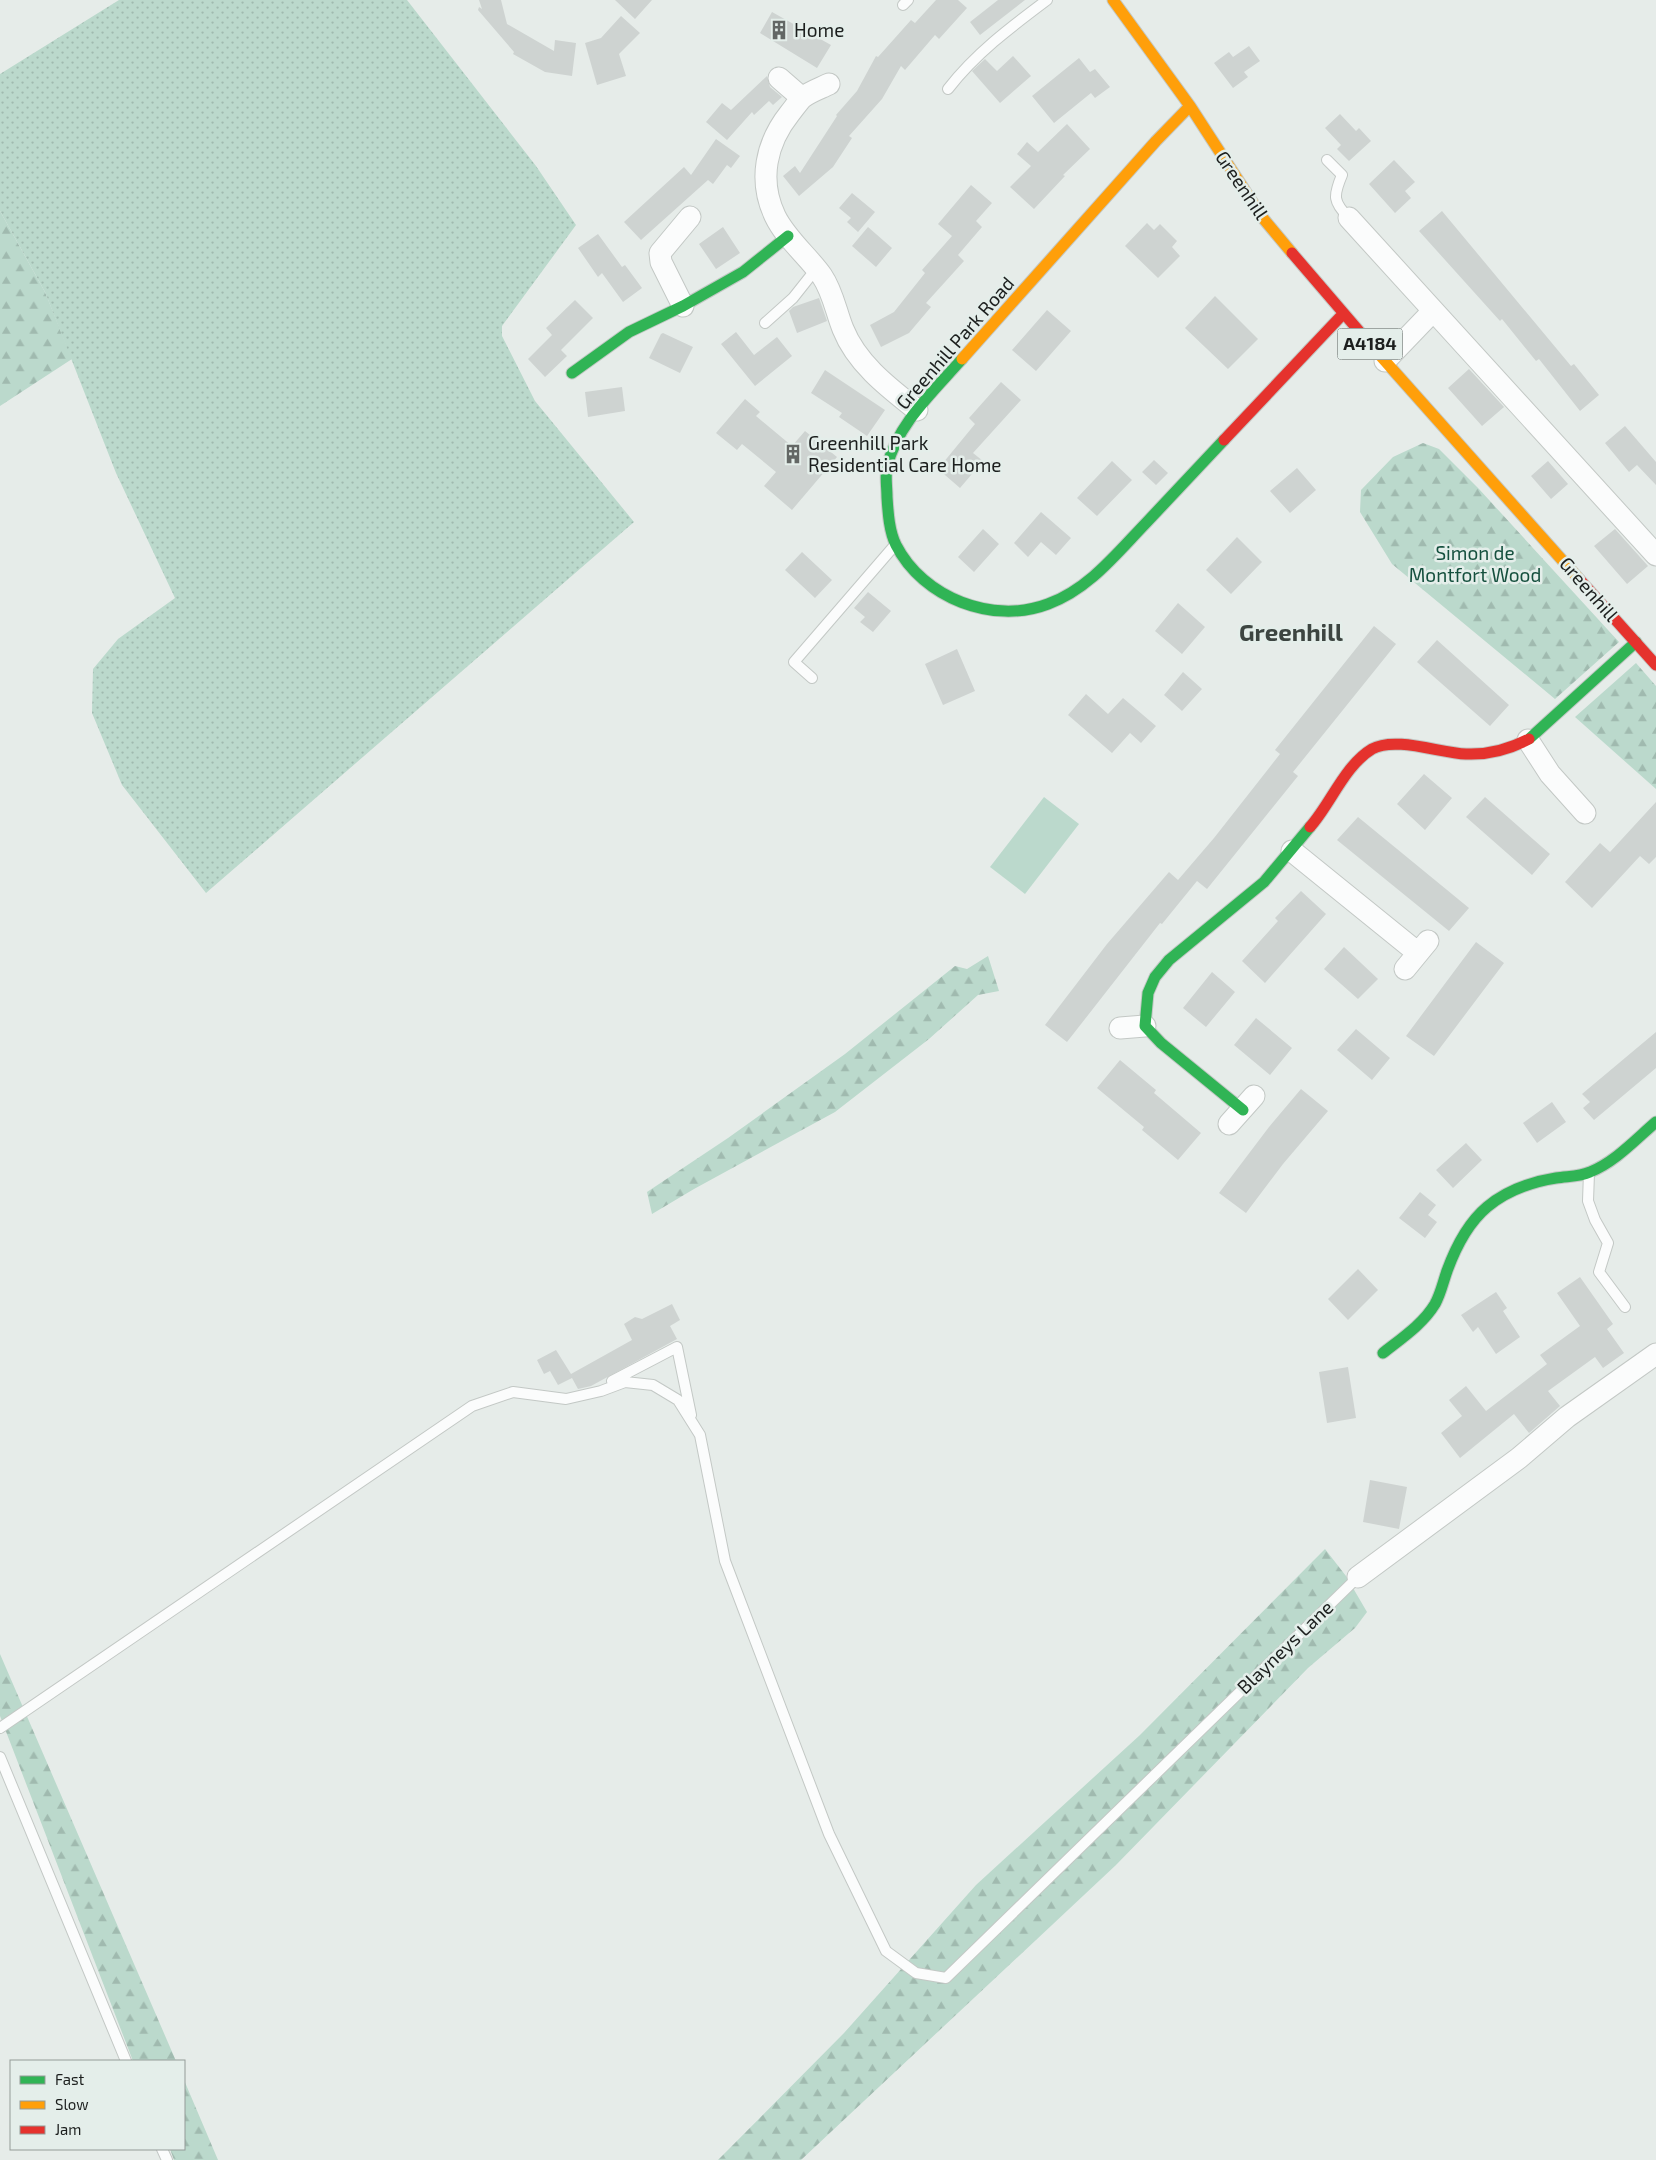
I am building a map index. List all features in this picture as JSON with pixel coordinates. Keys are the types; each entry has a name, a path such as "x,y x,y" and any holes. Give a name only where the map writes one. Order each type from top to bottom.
{"street":[{"name":"Greenhill","path":"1113,0 1190,106 1262,217 1343,314 1655,662"},
{"path":"779,78 802,98"},
{"path":"829,84 802,98 782,123 770,145 766,169 768,194 775,216 788,236 823,277 855,352 870,369 917,410"},
{"name":"Greenhill Park Road","path":"1190,106 1156,141 917,410 898,439 886,469 888,515 896,544 915,570 946,597 986,610 1011,612 1038,607 1068,596 1119,551 1343,314"},
{"path":"683,306 661,262 660,253 690,217"},
{"path":"1349,218 1656,554"},
{"path":"572,372 629,332 683,306 743,272 788,236"},
{"path":"1385,361 1433,311"},
{"path":"1242,1110 1161,1043 1145,1026 1148,993 1155,977 1169,960 1264,882 1292,851 1316,820 1335,789 1359,760 1372,749 1390,744 1466,754 1496,752 1528,740 1636,642"},
{"path":"1528,740 1550,774 1585,813"},
{"path":"1292,851 1417,954"},
{"path":"1120,1028 1145,1026"},
{"path":"1383,1353 1426,1317 1438,1298 1448,1268 1465,1234 1485,1209 1508,1192 1549,1180 1571,1178 1607,1163 1656,1122"},
{"name":"Blayneys Lane","path":"1358,1577 1519,1458 1567,1417 1656,1354"}],"lane":[{"path":"948,88 966,66 992,42 1047,0"},
{"path":"1327,160 1342,175 1336,189 1335,199 1338,207 1349,218"},
{"path":"765,323 792,298 816,269"},
{"path":"812,678 794,662 896,544"},
{"path":"1589,1172 1588,1201 1595,1220 1608,1242 1599,1272 1625,1307"},
{"path":"588,1394 676,1347 693,1424"},
{"path":"0,1728 472,1406 513,1392 566,1400 625,1382 653,1385 678,1400 693,1424"},
{"name":"Blayneys Lane","path":"693,1424 700,1435 725,1561 829,1834 886,1952 916,1973 946,1978 1358,1577"},
{"path":"0,1757 126,2060"}],"green space":[{"path":"119,0 407,0 536,166 576,225 502,326 502,336 535,401 634,522 206,893 122,785 92,713 93,669 118,639 175,598 116,473 45,292 0,211 0,74"},
{"path":"0,211 45,292 72,359 0,406"},
{"name":"Simon de Montfort Wood","path":"1423,443 1439,449 1479,489 1619,642 1555,699 1392,564 1360,512 1361,490 1393,457"},
{"path":"1636,663 1656,686 1656,789 1575,717"},
{"path":"1044,797 1079,824 1025,894 990,867"},
{"path":"988,956 999,991 978,995 929,1039 835,1112 652,1214 647,1192 728,1138 845,1054 955,966 967,969"},
{"path":"1325,1549 1346,1576 1367,1612 1355,1628 1308,1668 1116,1865 801,2160 718,2160 844,2033 976,1885 1140,1735"},
{"path":"0,1654 176,2060 133,2060 0,1716"},
{"path":"185,2082 218,2160 174,2160 170,2150 185,2150"}],"building":[{"path":"479,0 501,0 507,24 554,51 555,40 576,43 572,76 545,72 513,54 514,52 478,10 479,7 482,9"},
{"path":"615,0 652,0 635,19"},
{"path":"936,0 958,0 967,8 939,39 935,35 905,70 901,66 882,99 849,136 852,138 833,167 799,196 783,176 795,166 800,173 836,115 857,91 876,56 878,57 911,20 915,23"},
{"path":"998,0 1025,0 980,35 970,22"},
{"path":"772,12 831,45 817,68 760,33"},
{"path":"621,16 640,33 619,54 626,76 597,85 585,43 601,38"},
{"path":"1249,46 1260,61 1244,72 1248,77 1233,88 1214,63 1229,52 1233,57"},
{"path":"1013,56 1031,76 1000,103 972,71 985,59 997,71"},
{"path":"1079,58 1090,72 1095,69 1110,87 1095,98 1091,93 1054,123 1032,96"},
{"path":"767,76 770,87 782,97 773,105 769,101 754,115 752,112 727,140 706,122 722,103 731,110"},
{"path":"1340,114 1356,131 1359,128 1371,141 1349,161 1337,149 1341,145 1325,128"},
{"path":"1067,124 1090,149 1063,175 1065,176 1034,209 1010,187 1031,166 1017,154 1027,142 1038,152"},
{"path":"716,139 740,156 731,168 727,165 713,184 708,180 641,240 624,222 684,167 691,175"},
{"path":"1394,160 1415,182 1405,191 1411,198 1395,213 1369,184"},
{"path":"971,185 992,203 976,221 982,227 958,255 964,261 926,303 931,307 909,333 881,347 870,325 894,312 925,273 922,270 952,236 938,224"},
{"path":"852,193 875,212 858,232 847,222 851,218 839,208"},
{"path":"1442,211 1571,366 1574,364 1599,395 1580,411 1539,359 1536,361 1502,319 1500,321 1419,231"},
{"path":"1147,223 1154,230 1160,224 1177,241 1172,247 1180,256 1158,278 1125,246"},
{"path":"723,227 740,253 716,269 699,244"},
{"path":"868,227 892,248 876,267 852,246"},
{"path":"598,234 622,267 625,265 642,288 623,302 602,273 598,277 578,248"},
{"path":"1215,296 1258,339 1228,369 1185,328"},
{"path":"819,298 827,321 797,333 789,311 793,307"},
{"path":"575,300 593,318 561,350 567,356 545,377 528,359 552,335 546,328"},
{"path":"1047,310 1071,331 1036,371 1012,350"},
{"path":"736,332 754,355 777,337 792,356 755,386 721,344"},
{"path":"663,333 693,347 680,373 649,358"},
{"path":"1469,369 1504,407 1482,426 1448,388"},
{"path":"825,370 885,410 867,436 839,417 842,413 811,393"},
{"path":"1001,382 1021,400 973,453 983,461 960,488 938,469 975,424 969,418"},
{"path":"622,387 625,411 588,417 585,392"},
{"name":"Greenhill Park Residential Care Home","path":"745,399 760,412 756,416 792,446 805,431 837,457 792,510 764,486 776,472 742,444 737,450 716,433"},
{"path":"1625,426 1656,462 1656,485 1637,465 1629,472 1605,443"},
{"path":"1154,460 1168,473 1156,485 1142,472"},
{"path":"1112,461 1132,480 1097,516 1077,498"},
{"path":"1548,461 1568,484 1551,499 1531,476"},
{"path":"1297,468 1316,490 1290,513 1270,491"},
{"path":"1041,512 1071,538 1056,555 1041,542 1028,557 1014,543"},
{"path":"983,529 999,544 974,572 958,557"},
{"path":"1615,529 1648,566 1627,584 1594,546"},
{"path":"1237,537 1262,562 1231,594 1206,570"},
{"path":"802,552 832,580 815,598 785,570"},
{"path":"868,592 891,611 873,632 860,622 865,617 854,608"},
{"path":"1178,603 1205,627 1182,654 1155,631"},
{"path":"1374,626 1396,644 1293,772 1298,776 1207,889 1197,881 1162,924 1160,923 1067,1042 1045,1025 1107,944 1169,872 1178,880 1214,838 1280,754 1275,750"},
{"path":"1437,640 1509,705 1490,726 1417,662"},
{"path":"957,649 975,691 943,705 925,664"},
{"path":"1183,672 1202,689 1182,711 1164,695"},
{"path":"1086,694 1108,714 1123,698 1156,726 1141,743 1130,733 1112,753 1068,715"},
{"path":"1424,774 1452,798 1425,830 1397,804"},
{"path":"1485,797 1550,854 1532,875 1466,817"},
{"path":"1656,802 1656,857 1649,864 1640,856 1592,908 1565,882 1600,843 1610,852"},
{"path":"1358,817 1469,908 1449,931 1337,840"},
{"path":"1301,891 1326,914 1265,983 1242,961 1278,921 1275,918"},
{"path":"1476,942 1504,963 1434,1056 1406,1036"},
{"path":"1344,947 1378,979 1358,999 1324,969"},
{"path":"1212,972 1235,992 1206,1027 1183,1008"},
{"path":"1256,1018 1292,1048 1270,1075 1234,1045"},
{"path":"1356,1029 1390,1058 1372,1080 1337,1050"},
{"path":"1656,1032 1656,1068 1594,1120 1583,1108 1590,1102 1582,1094"},
{"path":"1120,1060 1156,1090 1154,1093 1201,1133 1178,1160 1142,1130 1144,1127 1097,1088"},
{"path":"1301,1089 1328,1111 1283,1164 1246,1213 1219,1193 1269,1127"},
{"path":"1552,1102 1566,1122 1537,1143 1523,1123"},
{"path":"1466,1143 1482,1160 1453,1188 1436,1170"},
{"path":"1420,1192 1436,1205 1428,1215 1437,1222 1425,1238 1399,1218"},
{"path":"1358,1269 1378,1290 1348,1320 1328,1299"},
{"path":"1580,1277 1613,1324 1607,1329 1624,1353 1603,1368 1595,1357 1548,1391 1560,1406 1529,1433 1514,1414 1460,1458 1441,1433 1462,1416 1449,1400 1466,1386 1486,1411 1547,1364 1540,1355 1580,1326 1557,1293"},
{"path":"1496,1292 1507,1308 1503,1311 1520,1337 1496,1354 1478,1327 1473,1332 1461,1315"},
{"path":"672,1304 680,1320 670,1326 677,1339 591,1386 578,1389 572,1378 558,1385 550,1371 544,1374 537,1360 556,1350 571,1374 632,1340 624,1324 635,1317 642,1319"},
{"path":"1348,1367 1356,1418 1327,1423 1319,1372"},
{"path":"1370,1480 1407,1487 1399,1529 1363,1522"}],"traffic: fast":[{"path":"572,373 629,332 683,306 743,272 788,236"},
{"path":"962,359 918,409 899,436 887,467 887,503 892,534 896,545 908,564 923,580 941,592 961,602 983,609 1027,610 1048,604 1077,589 1113,558 1224,440"},
{"path":"1529,739 1636,642"},
{"path":"1243,1110 1161,1043 1145,1026 1148,993 1155,977 1169,960 1264,882 1310,827"},
{"path":"1383,1353 1412,1330 1430,1311 1439,1296 1458,1245 1480,1213 1494,1201 1528,1185 1560,1177 1582,1175 1599,1168 1624,1150 1656,1122"}],"traffic: slow":[{"path":"1113,0 1190,106 1262,217 1292,253"},
{"path":"962,359 1156,141 1190,106"},
{"path":"1377,352 1579,579"}],"traffic: jam":[{"path":"1292,253 1377,352"},
{"path":"1224,440 1343,314"},
{"path":"1579,579 1656,665"},
{"path":"1310,827 1346,775 1362,756 1372,749 1382,745 1393,744 1474,754 1499,751 1529,739"}],"place":[{"name":"Home","path":"779,30"},
{"name":"Greenhill Park Residential Care Home","path":"793,454"}],"district":[{"name":"Greenhill","path":"1291,633"}]}
